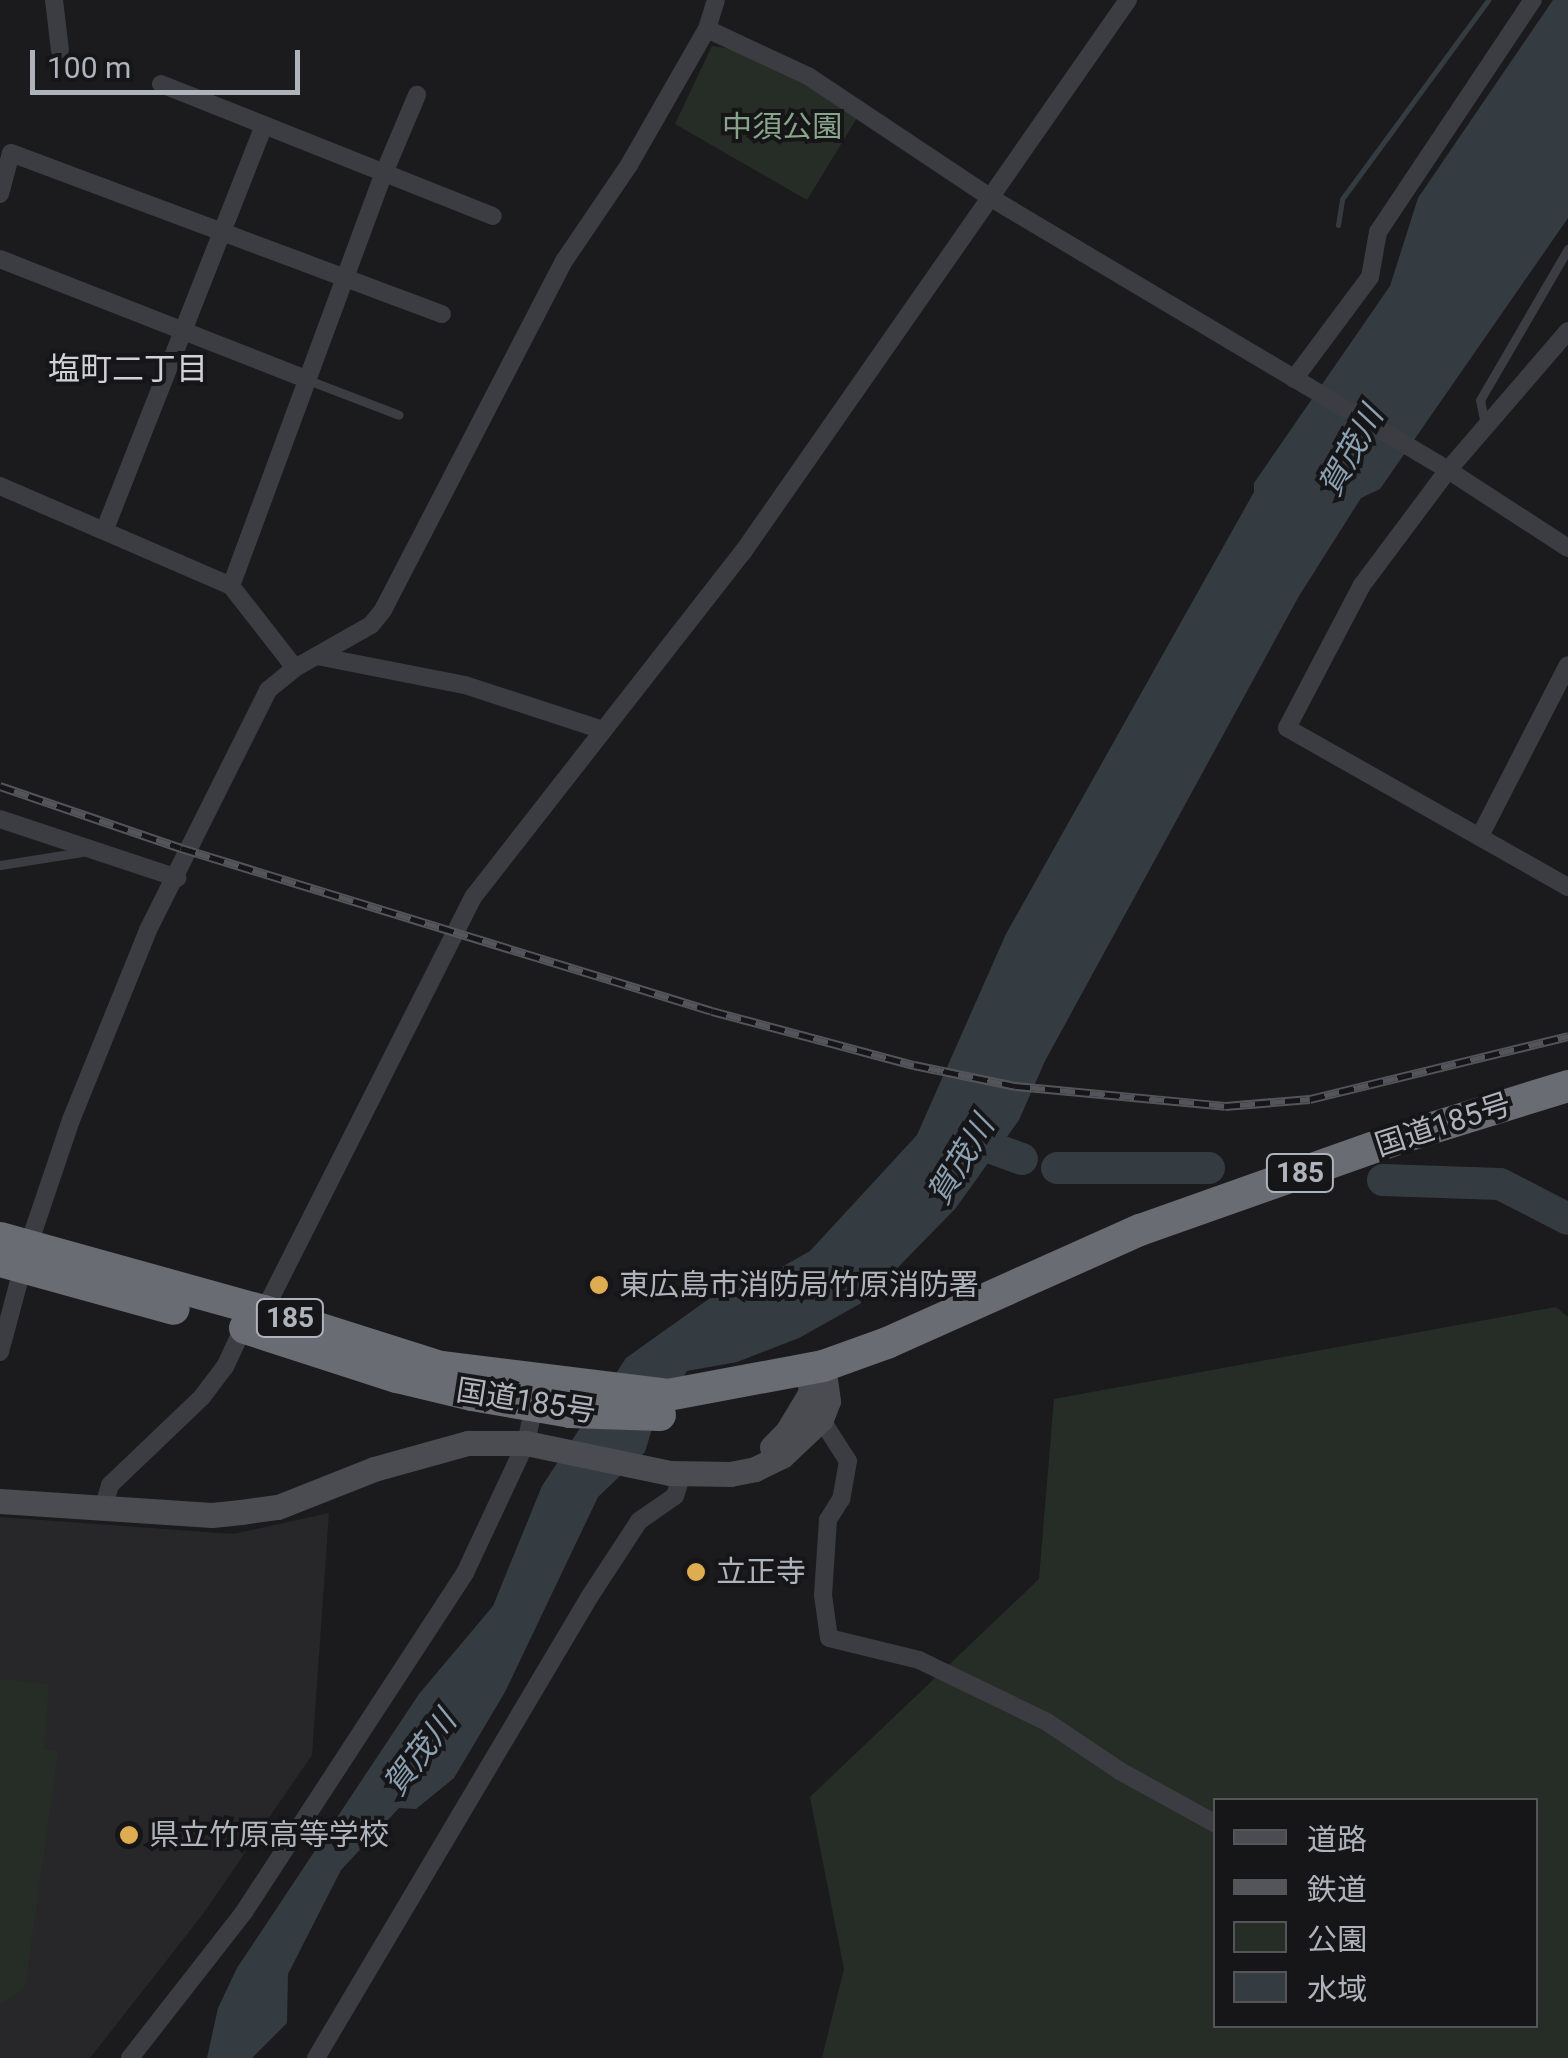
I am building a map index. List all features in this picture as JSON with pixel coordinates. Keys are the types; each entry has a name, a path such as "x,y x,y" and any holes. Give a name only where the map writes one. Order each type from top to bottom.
{"highway":[{"name":"国道185号","path":"13,1253 253,1319 650,1416 766,1402 893,1359 1037,1273 1140,1230 1363,1151 1568,1086"},
{"name":"国道185号","path":"253,1319 397,1377 534,1406 814,1385"}],"street":[{"path":"54,0 60,50"},
{"path":"0,1352 13,1253 148,930 268,690 295,668 372,625 383,610 564,261 629,165 707,28 716,0"},
{"path":"104,1506 110,1485 202,1397 226,1368 474,896 600,729 743,552 1128,0"},
{"path":"1300,383 1370,277 1378,232 1532,0"},
{"path":"707,28 808,76 991,198 1441,467 1568,548"},
{"path":"161,84 493,216"},
{"path":"231,586 384,172 417,95"},
{"path":"106,529 264,125"},
{"path":"0,194 11,154 442,314"},
{"path":"0,259 308,380"},
{"path":"1568,331 1485,425 1441,467 1362,585 1287,728 1568,886"},
{"path":"0,486 231,586 295,668"},
{"path":"317,656 465,685 600,729"},
{"path":"1480,836 1568,665"},
{"path":"0,819 177,878"},
{"path":"0,1500 212,1515 278,1507 414,1457 468,1444 534,1446 676,1474 768,1451 787,1432 814,1385"},
{"path":"814,1385 848,1461 841,1499 828,1520 823,1595 829,1638 919,1660 1047,1722 1120,1772 1213,1822"},
{"path":"130,2058 244,1912 465,1573 534,1446 534,1406"},
{"path":"316,2058 590,1596 639,1521 675,1496 676,1474"}],"lane":[{"path":"1485,425 1480,400 1568,249"},
{"path":"308,380 399,415"},
{"path":"0,865 100,850"}],"shaded area":[{"name":"県立竹原高等学校","path":"329,1513 312,1755 203,1914 90,2058 0,2058 0,1517 233,1534"}],"green space":[{"name":"中須公園","path":"712,46 739,50 805,83 857,118 807,200 675,124"},
{"path":"1556,1307 1568,1317 1568,2058 822,2058 844,1969 810,1797 1039,1579 1054,1399"},
{"path":"0,1679 49,1684 44,1749 58,1752 25,1987 4,2002 0,2002"}],"water":[{"name":"賀茂川","path":"1553,0 1568,0 1568,218 1380,489 1361,498 1299,596 1045,1061 1019,1120 955,1209 865,1301 799,1338 737,1362 687,1371 654,1422 645,1452 598,1497 505,1692 454,1778 416,1809 399,1808 341,1870 288,1974 287,2023 252,2058 207,2058 218,2008 237,1968 419,1694 493,1606 542,1486 626,1358 713,1296 752,1284 810,1251 917,1135 1006,934 1254,492 1254,483 1390,286 1418,198"}],"waterway":[{"path":"1338,225 1342,199 1488,0"},
{"name":"賀茂川","path":"972,1141 1022,1159"},
{"path":"1057,1168 1209,1168"},
{"path":"1383,1180 1500,1184 1568,1219"}],"railway":[{"path":"0,786 181,848 712,1011 914,1065 1015,1086 1225,1106 1310,1099 1568,1036"}],"place":[{"name":"東広島市消防局竹原消防署","path":"599,1285"},
{"name":"立正寺","path":"696,1572"},
{"name":"県立竹原高等学校","path":"129,1835"}],"district":[{"name":"塩町二丁目","path":"128,369"}]}
